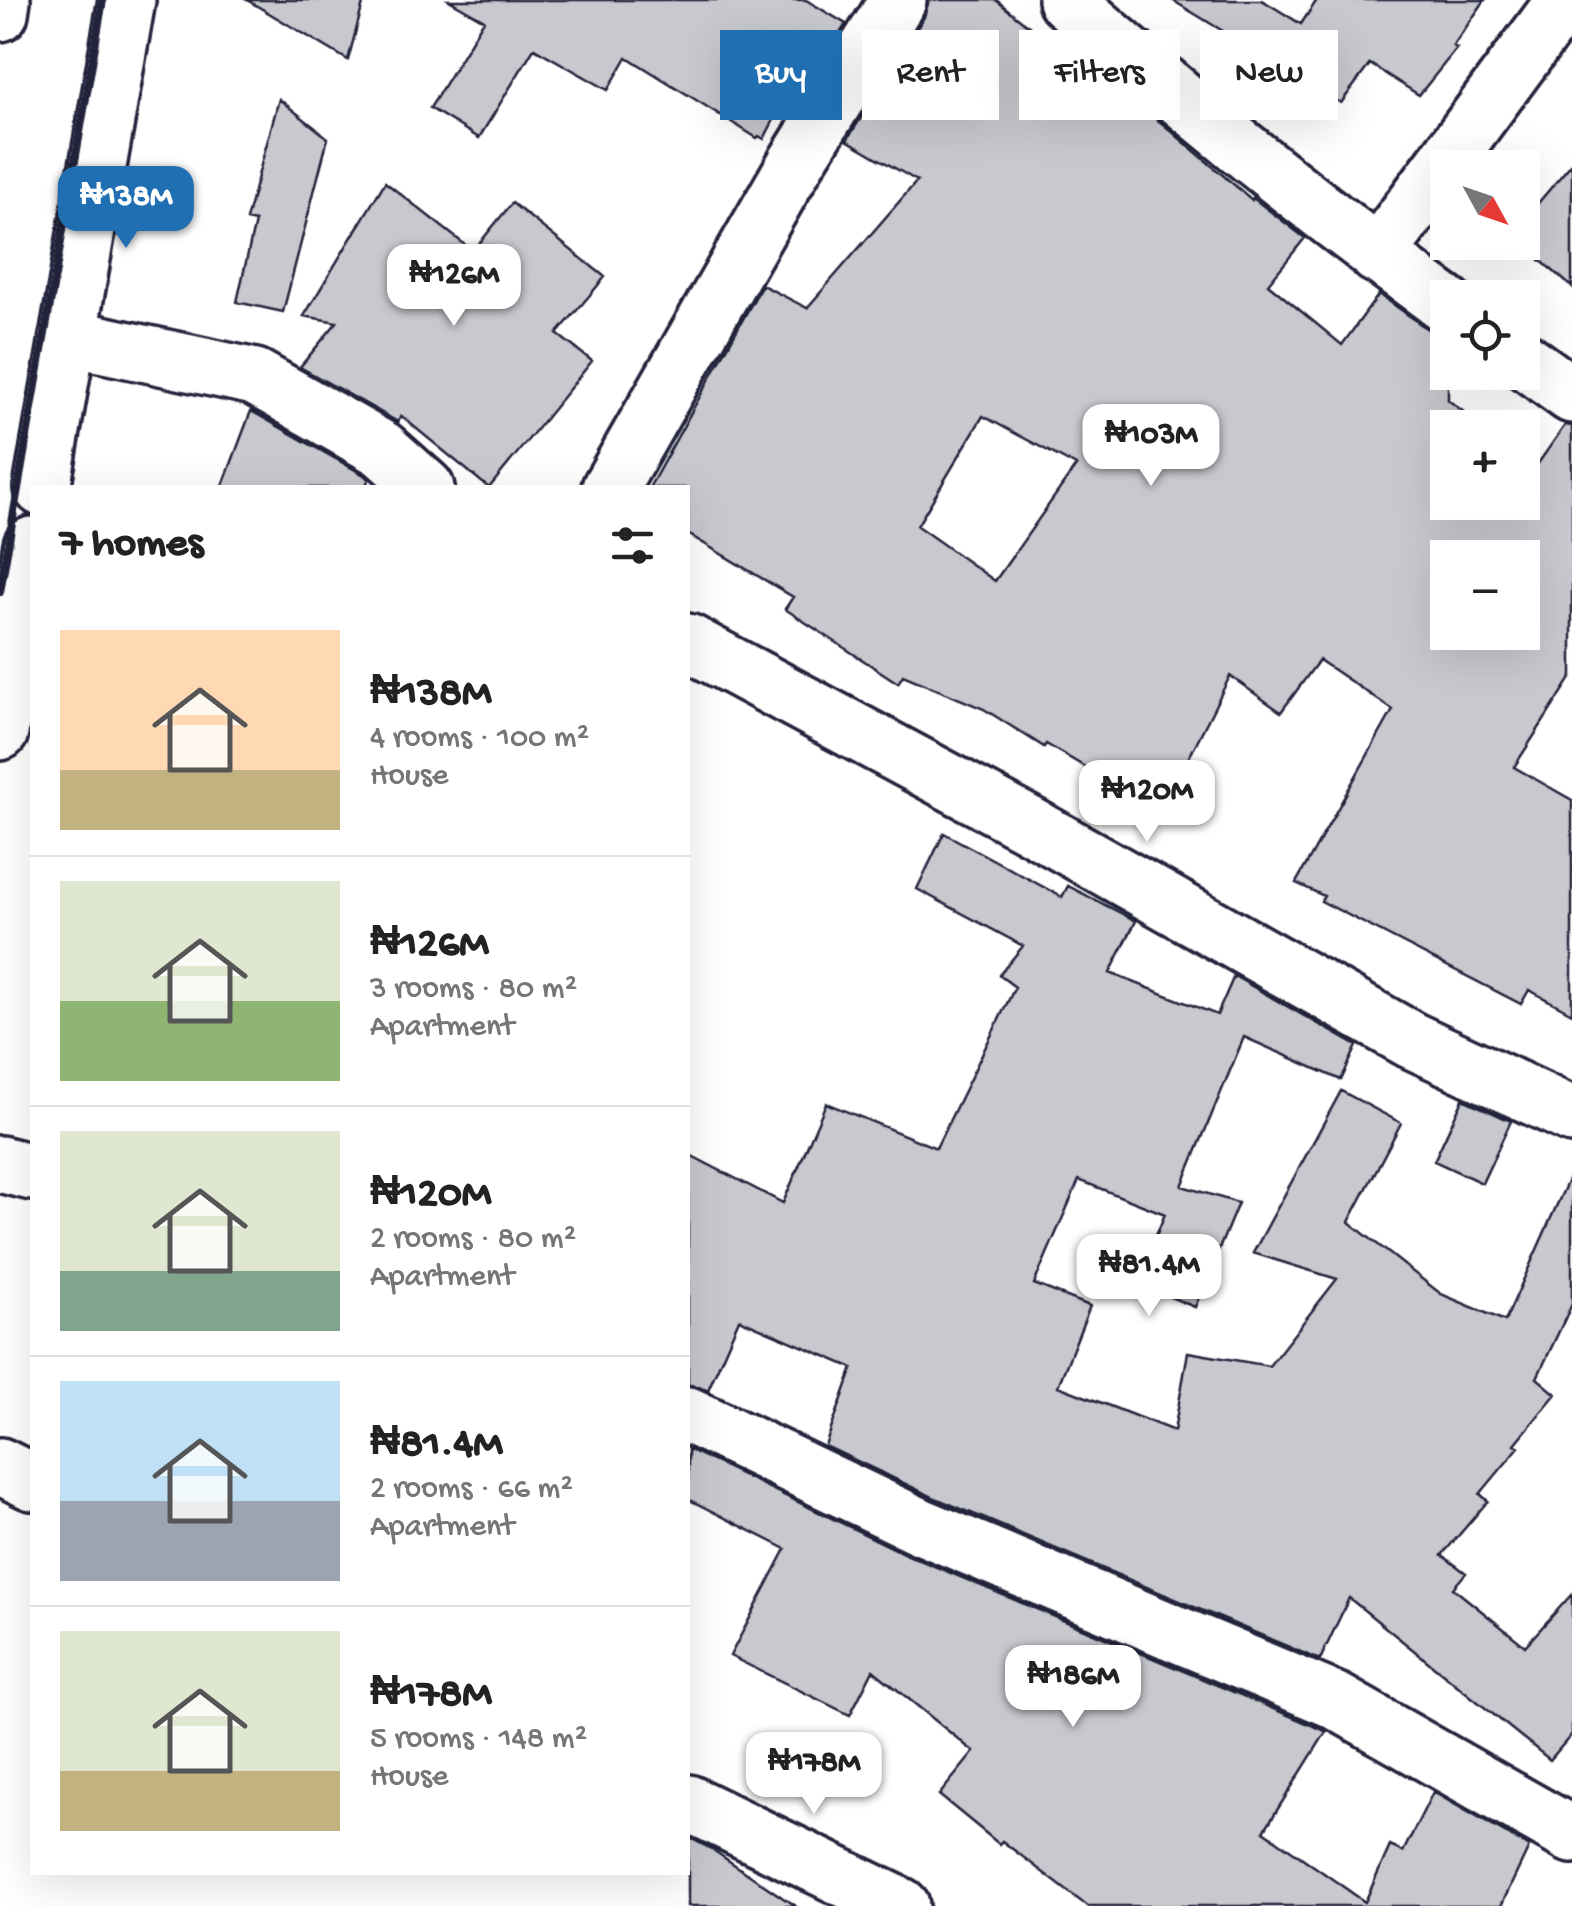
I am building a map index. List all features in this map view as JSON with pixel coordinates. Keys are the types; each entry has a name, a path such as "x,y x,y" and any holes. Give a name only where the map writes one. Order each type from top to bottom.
{"street":[{"path":"0,13 2,0"},
{"path":"43,485 127,0"},
{"path":"612,485 797,161 898,0"},
{"path":"1066,0 1192,110 1430,293"},
{"path":"1377,255 1565,0"},
{"path":"68,337 255,377 382,449 423,485"},
{"path":"1540,372 1572,395"},
{"path":"0,732 30,556"},
{"path":"690,643 1028,824 1411,1040 1572,1116"},
{"path":"0,1164 30,1172"},
{"path":"690,1417 920,1526 1336,1700 1572,1835"},
{"path":"0,1466 30,1481"},
{"path":"690,1804 901,1906"}],"building":[{"path":"247,0 364,0 348,60"},
{"path":"449,0 806,0 846,24 842,30 720,30 720,115 627,57 608,90 534,48 479,138 430,108 484,20"},
{"path":"929,0 996,0 1034,30 1019,30 1019,120 1157,120 1252,200 1305,238 1268,284 1342,345 1379,294 1430,331 1430,390 1448,390 1448,400 1461,410 1430,410 1430,520 1540,520 1540,461 1565,425 1572,426 1572,677 1514,767 1572,800 1572,1013 1529,990 1521,1004 1321,901 1324,896 1296,883 1393,710 1319,660 1281,712 1230,676 1164,807 1113,780 1112,783 1046,744 1044,747 984,709 903,675 898,683 785,609 793,597 690,535 690,485 651,485 762,285 807,308 917,181 847,140 862,116 862,120 999,120 999,30 916,30","holes":["983,416 1076,466 995,581 917,526"]},
{"path":"1172,0 1262,0 1301,24 1317,0 1485,0 1453,46 1457,48 1419,95 1370,64 1341,103 1338,101 1338,30 1221,30"},
{"path":"279,99 328,138 283,312 237,302 255,222 246,220"},
{"path":"728,120 774,120 764,139"},
{"path":"1572,163 1572,287 1540,260 1540,201"},
{"path":"385,182 473,251 512,203 605,277 557,334 592,361 491,485 485,485 401,416 398,422 300,367 337,322 304,316"},
{"path":"251,411 369,479 366,485 223,485"},
{"path":"944,833 1062,897 1068,886 1136,921 1110,973 1217,1015 1234,976 1357,1046 1341,1080 1244,1037 1182,1186 1238,1203 1195,1307 1136,1283 1165,1214 1079,1180 1034,1284 1090,1306 1058,1386 1174,1431 1188,1352 1269,1366 1337,1279 1253,1253 1341,1091 1401,1123 1349,1222 1441,1294 1505,1321 1572,1171 1572,1304 1537,1378 1556,1394 1480,1494 1488,1501 1442,1555 1466,1573 1453,1588 1525,1646 1572,1594 1572,1734 1550,1760 1349,1598 1320,1660 933,1497 825,1446 853,1368 739,1319 708,1390 690,1385 690,1155 783,1203 826,1103 936,1148 1015,987 999,975 1023,946 917,889"},
{"path":"1463,1099 1511,1121 1482,1183 1434,1161"},
{"path":"690,1450 908,1555 1326,1732 1264,1831 1365,1902 1390,1846 1403,1852 1433,1792 1529,1847 1501,1906 1087,1906 1002,1841 999,1844 939,1795 974,1752 873,1670 850,1715 730,1656 786,1549 690,1500"},
{"path":"690,1838 795,1906 688,1906"}],"railway":[{"path":"0,592 103,0"}]}
